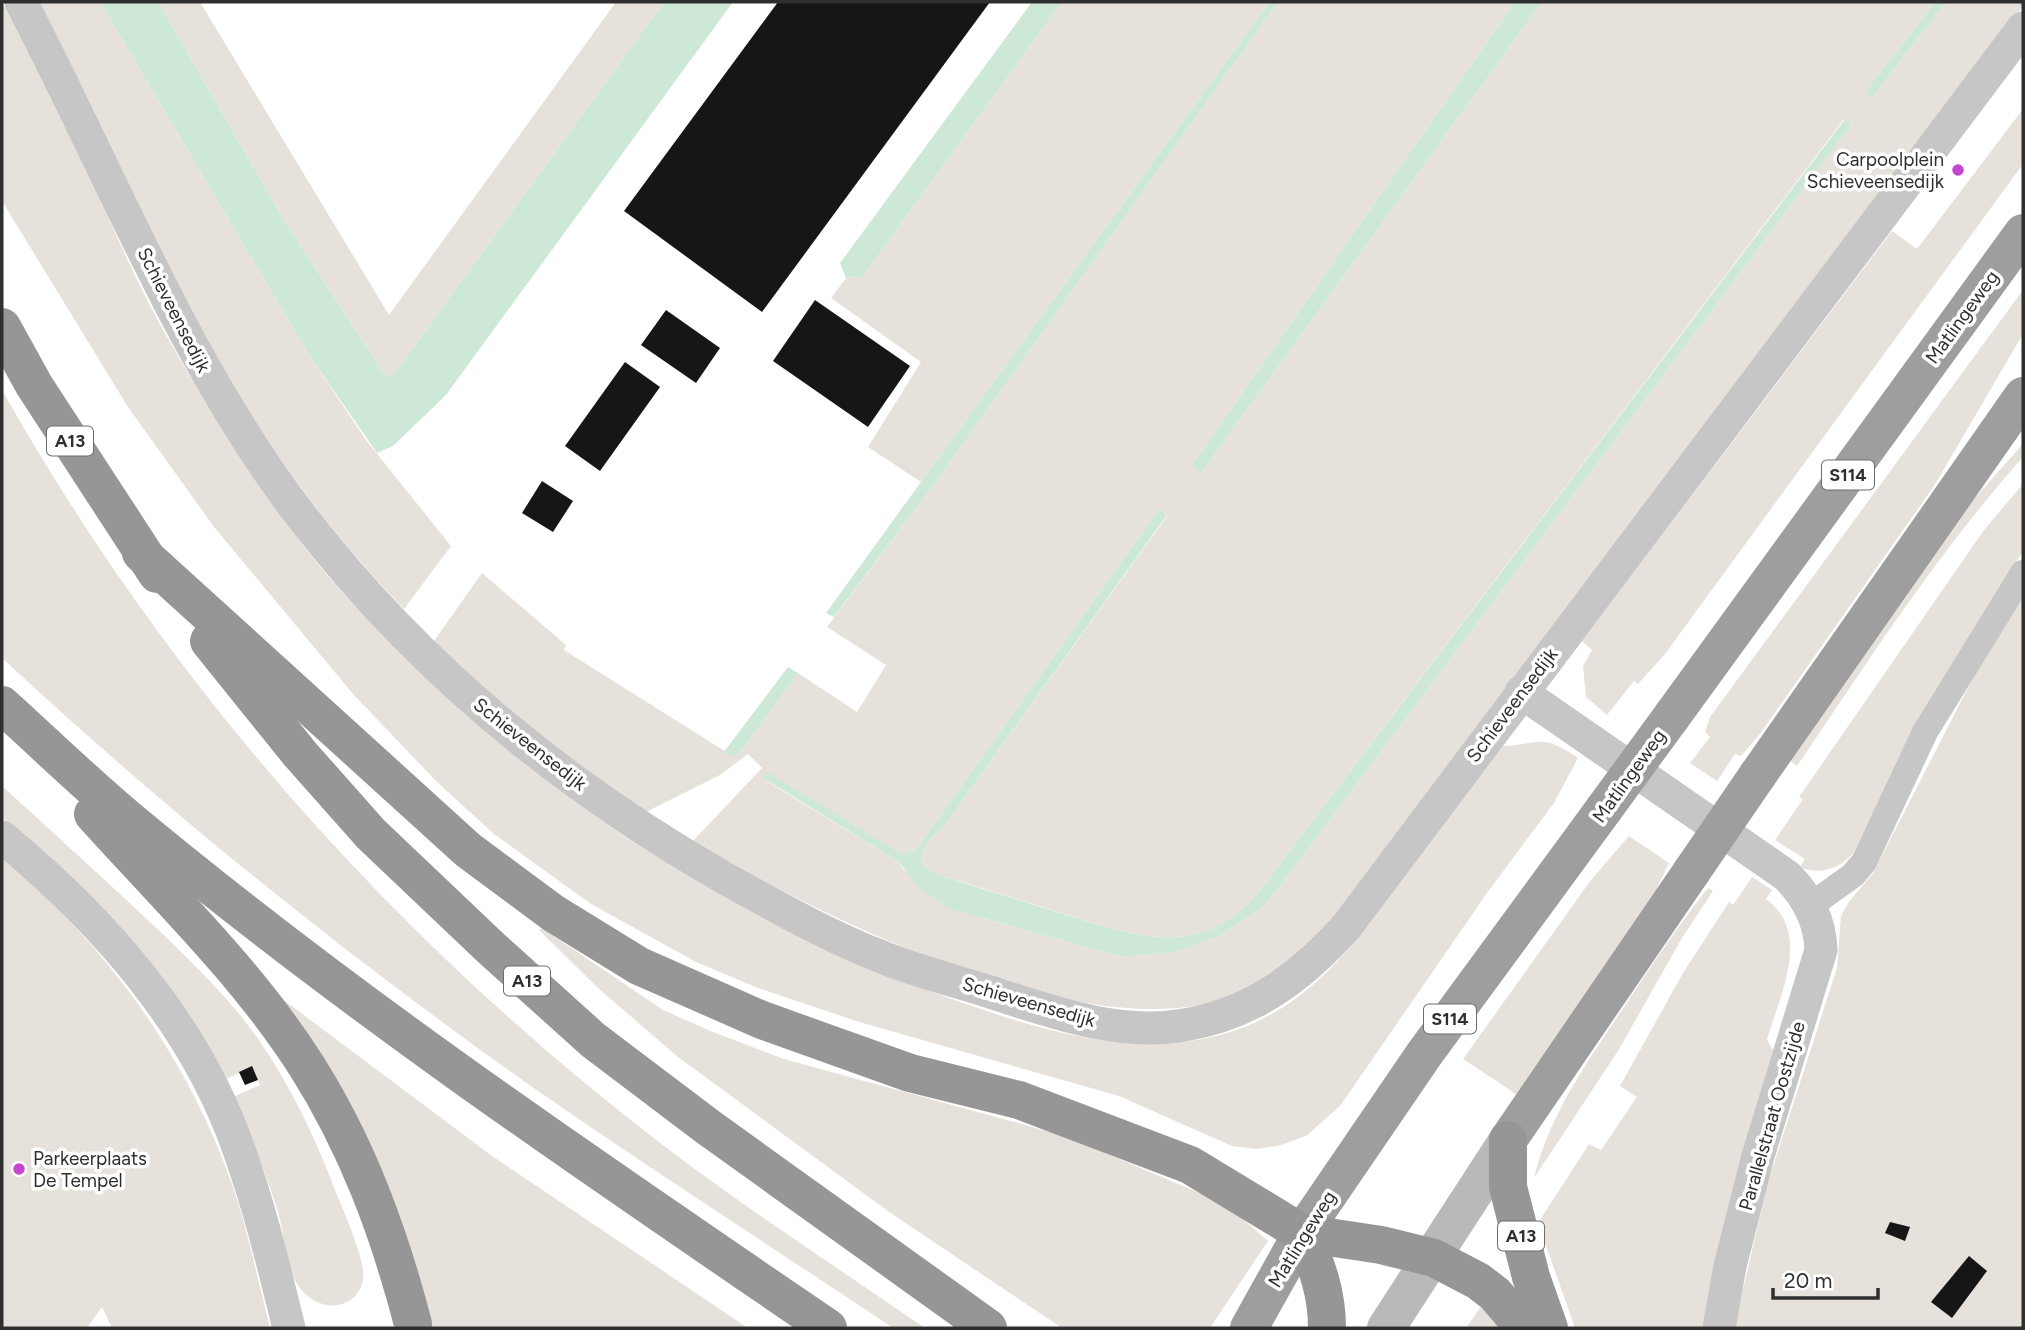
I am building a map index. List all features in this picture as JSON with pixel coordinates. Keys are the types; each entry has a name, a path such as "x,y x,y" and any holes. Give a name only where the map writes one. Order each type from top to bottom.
{"highway":[{"name":"Matlingeweg","path":"1249,1328 1302,1233 1426,1053 2023,233"},
{"name":"A13","path":"2,327 34,385 141,553 300,754 371,834 593,1040 708,1127 988,1328"},
{"path":"1508,1140 1757,776 2023,396"},
{"name":"A13","path":"141,553 467,850 553,913 639,966 762,1020 910,1073 1019,1100 1190,1165 1302,1233 1381,1245 1434,1258 1478,1281 1494,1294 1524,1328"},
{"path":"2,705 127,818 363,1003 483,1093 828,1328"},
{"path":"2,712 258,999 306,1064 348,1138 368,1184 397,1265 405,1327"},
{"name":"A13","path":"1508,1140 1508,1187 1531,1277 1549,1328"},
{"path":"1302,1233 1320,1271 1327,1328"}],"main road":[{"path":"1386,1328 1434,1258 1508,1140"}],"street":[{"name":"Schieveensedijk","path":"21,2 97,151 171,308 213,384 301,515 382,611 469,697 553,766 652,835 781,910 883,958 1017,1001 1107,1025 1145,1029 1180,1026 1237,1010 1268,996 1296,977 1346,928 1521,692 2023,29"},
{"path":"1810,906 1853,875 1864,862 1925,732 2023,573"},
{"name":"Parallelstraat Oostzijde","path":"1521,692 1787,876 1800,889 1817,921 1821,950 1758,1156 1730,1266 1719,1328"},
{"path":"2,837 48,876 110,937 149,985 202,1069 239,1147 289,1328"}],"shaded area":[{"path":"2,2 63,117 128,260 166,335 250,471 286,523 329,577 406,658 523,763 585,810 650,853 785,928 930,991 1055,1031 1099,1040 1142,1043 1185,1042 1227,1033 1268,1016 1290,1003 1328,970 1361,933 1503,746 1548,743 1578,758 1554,803 1487,893 1340,1106 1306,1136 1278,1146 1256,1149 1232,1146 1119,1096 856,1021 758,988 696,962 591,904 494,834 437,782 353,694 214,527 128,407 2,201"},
{"path":"38,2 100,2 309,355 366,440 451,546 404,609 346,545 293,477 222,368 159,249 60,42"},
{"path":"100,2 158,2 285,222 386,377 395,373 664,2 733,2 446,395 393,446 377,453 309,355"},
{"path":"158,2 200,2 389,315 616,2 664,2 395,373 386,377 285,222"},
{"path":"1032,2 1062,2 863,276 846,278 840,263"},
{"path":"1062,2 1269,2 921,482 868,447 921,362 831,298 846,278 863,276"},
{"path":"1269,2 1278,2 933,486 834,617 826,613"},
{"path":"1278,2 1515,2 1192,465 1201,473 1542,2 1935,2 1865,92 1872,98 1946,2 2023,2 2023,6 1332,918 1281,967 1235,995 1218,1001 1158,1009 1091,1004 1020,988 947,964 876,935 808,903 692,842 762,768 748,754 720,775 644,813 535,731 483,688 434,641 482,573 566,645 564,650 731,755 743,749 798,673 857,712 886,665 827,627 933,486","holes":["1844,119 1852,124 1275,893 1259,910 1219,936 1176,952 1122,957 978,917 903,869 899,862 763,779 902,854 915,851 1159,509 1167,516 948,821 929,842 922,856 928,869 938,875 1114,929 1164,937 1188,936 1212,929 1235,915 1257,894"]},
{"path":"1515,2 1542,2 1201,473 1192,465"},
{"path":"1935,2 1946,2 1872,98 1865,92"},
{"path":"2023,109 2023,164 1665,654 1638,684 1634,681 1607,715 1586,697 1583,666 1592,650 1582,641 1892,231 1917,249"},
{"path":"1845,119 1852,124 1275,893 1259,910 1219,936 1176,952 1122,957 950,909 919,888 899,862 763,778 767,772 902,854 915,851 1159,509 1167,515 948,821 924,849 923,862 938,875 1139,935 1188,936 1212,929 1235,915 1257,894"},
{"path":"2023,290 2023,334 1934,486 1760,734 1741,756 1735,754 1717,781 1690,763 1710,737 1705,732 1710,717"},
{"path":"2,390 66,497 135,599 209,698 287,793 371,884 458,971 550,1054 646,1132 749,1208 925,1328 893,1328 626,1151 468,1041 262,884 130,773 2,658"},
{"path":"2023,444 2023,457 1933,569 1797,766 1790,761 1966,508"},
{"path":"2023,484 2023,551 1918,722 1854,852 1830,869 1815,871 1800,867 1805,859 1775,840 1803,799 1799,797 1984,530"},
{"path":"2023,598 2023,1328 1734,1328 1768,1182 1837,968 1841,916 1848,903 1873,873 1973,678"},
{"path":"788,667 798,673 743,749 734,756 723,753"},
{"path":"2,786 166,937 226,998 258,1039 301,1112 353,1236 362,1264 363,1279 352,1299 342,1304 318,1302 306,1295 296,1282 274,1200 233,1097 260,1085 252,1067 226,1079 170,988 143,953 86,892 2,817"},
{"path":"1629,836 1669,863 1656,890 1519,1096 1463,1059 1591,880"},
{"path":"2,858 40,891 109,965 167,1048 192,1092 232,1184 270,1328 112,1328 102,1307 87,1328 2,1328"},
{"path":"1752,877 1772,890 1766,899 1780,913 1788,929 1789,966 1767,1040 1773,1050 1745,1148 1703,1328 1575,1328 1538,1223 1589,1144 1601,1150 1637,1097 1620,1086 1683,973 1729,902 1733,905"},
{"path":"1708,888 1713,891 1682,938 1618,1051 1534,1178 1550,1131 1572,1088 1655,961"},
{"path":"542,928 663,1010 713,1032 784,1059 1065,1136 1202,1194 1237,1214 1268,1241 1210,1328 1062,1328 892,1214 678,1057 599,989 539,930"},
{"path":"285,1001 492,1156 748,1328 423,1328 280,1006"},
{"path":"1482,1305 1502,1328 1466,1328"}],"building":[{"path":"778,2 990,2 762,312 624,211"},
{"path":"815,300 910,366 868,427 773,361"},
{"path":"666,310 720,348 696,383 641,345"},
{"path":"625,362 660,387 600,471 565,446"},
{"path":"542,481 573,501 553,532 522,513"},
{"path":"252,1066 258,1080 245,1085 239,1072"},
{"path":"1890,1222 1910,1227 1905,1241 1885,1233"},
{"path":"1969,1256 1987,1271 1952,1318 1931,1302"}],"place":[{"name":"Carpoolplein Schieveensedijk","path":"1958,170"},
{"name":"Parkeerplaats De Tempel","path":"19,1169"}]}
